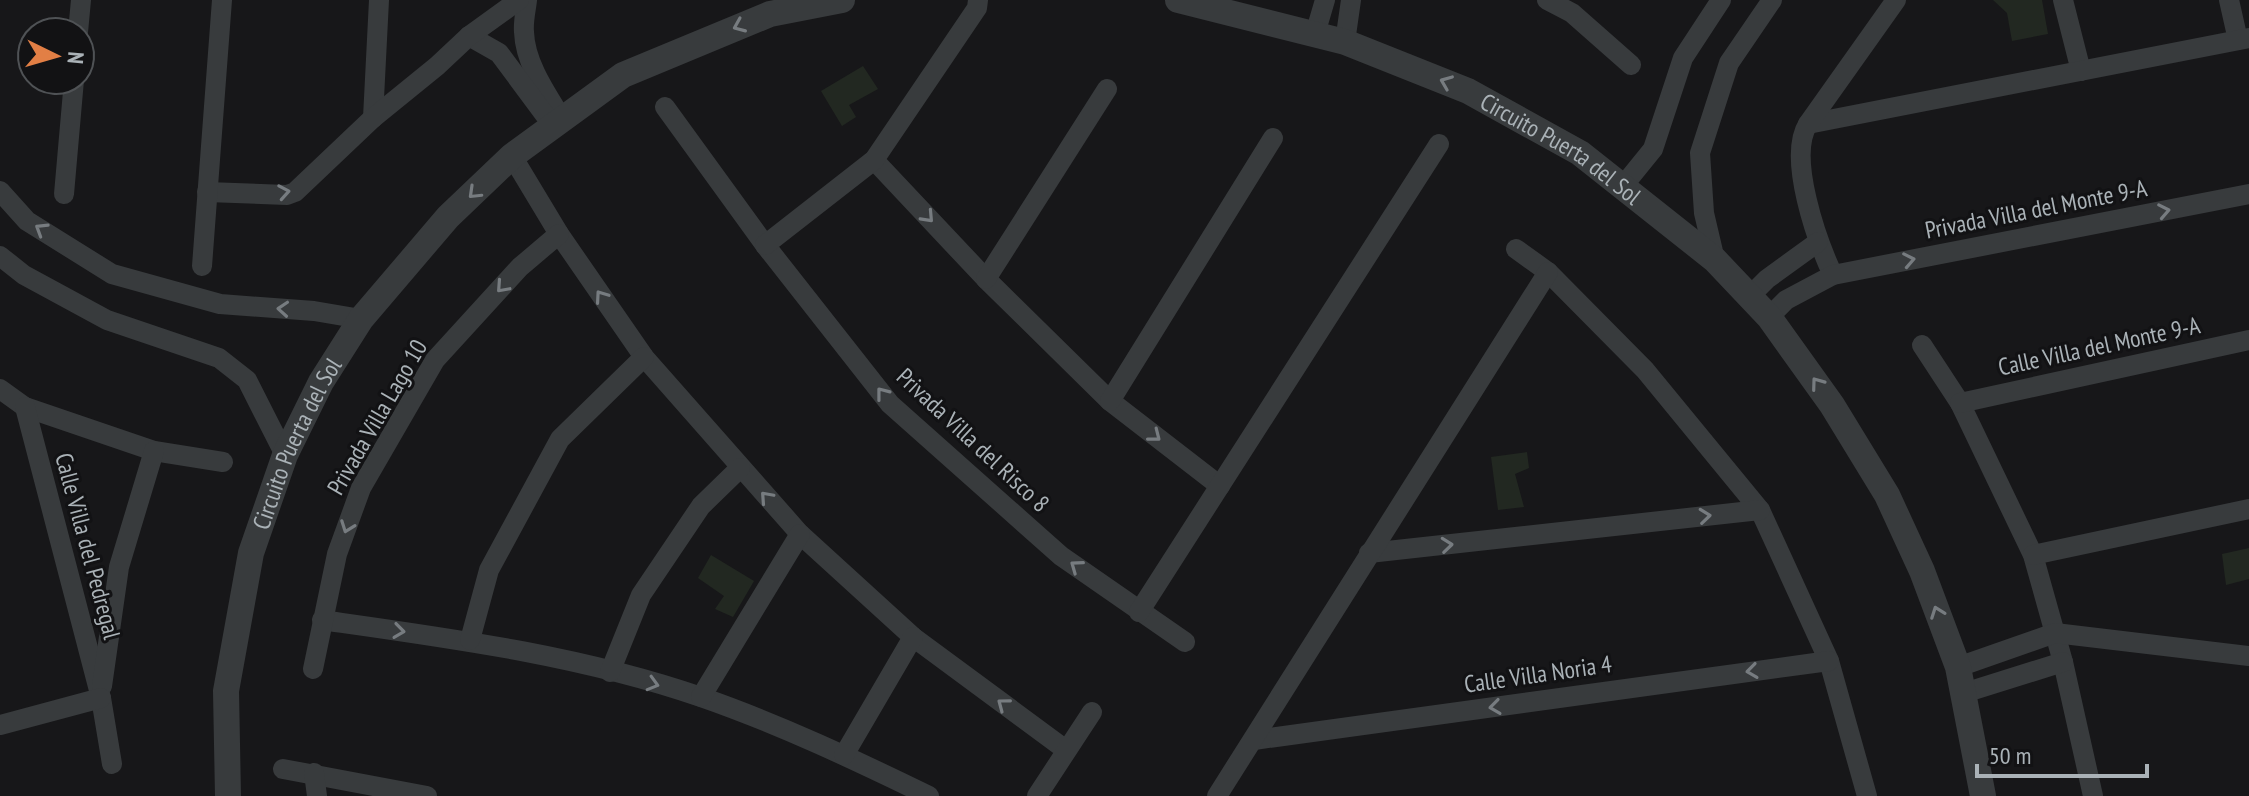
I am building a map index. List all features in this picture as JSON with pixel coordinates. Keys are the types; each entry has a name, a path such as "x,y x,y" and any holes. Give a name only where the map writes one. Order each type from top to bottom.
{"street":[{"path":"202,266 222,0"},
{"path":"373,118 379,0"},
{"path":"207,192 287,195 295,192 373,118 469,36 519,0"},
{"path":"527,0 524,31 537,92"},
{"name":"Circuito Puerta del Sol","path":"228,796 226,691 251,553 285,455 321,382 361,319 448,217 517,162 557,122 623,75 770,14 842,0"},
{"name":"Circuito Puerta del Sol","path":"1178,0 1345,42 1468,91 1580,153 1715,260 1758,288 1778,309 1887,495 1967,673 1977,795"},
{"path":"1315,34 1325,0"},
{"path":"1547,0 1578,6 1631,65"},
{"path":"1623,186 1653,149 1683,58 1721,0"},
{"path":"1715,260 1704,213 1700,153 1729,63 1772,0"},
{"path":"1833,275 1818,242 1800,160 1800,142 1808,124 1896,0"},
{"path":"2063,0 2081,71"},
{"path":"1808,124 2243,39 2229,0"},
{"path":"1345,42 1351,1"},
{"path":"765,245 874,160 977,4"},
{"path":"469,36 499,53 537,92 557,122"},
{"path":"986,279 1107,89"},
{"path":"64,194 73,96"},
{"name":"Privada Villa del Risco 8","path":"665,107 765,245 890,404 1061,556 1185,642"},
{"path":"1110,401 1273,138"},
{"path":"1139,612 1439,144"},
{"path":"874,160 986,279 1110,401 1220,486"},
{"path":"517,162 559,234 644,357 800,534 913,637 1066,750"},
{"path":"0,191 27,221 112,274 220,304 314,311 361,319"},
{"name":"Privada Villa del Monte 9-A","path":"1778,309 1833,275 2249,194"},
{"name":"Privada Villa Lago 10","path":"313,669 337,554 361,488 435,360 520,267 559,234"},
{"path":"1758,288 1818,242"},
{"path":"1516,249 1548,272 1645,370 1760,510 1829,661 1867,796"},
{"path":"0,256 24,275 107,320 219,358 247,380 285,455"},
{"path":"1217,796 1548,272"},
{"name":"Calle Villa del Monte 9-A","path":"1960,403 2249,340"},
{"path":"1922,345 1960,403 2033,555 2063,662 2093,796"},
{"path":"470,640 489,570 560,439 644,357"},
{"name":"Calle Villa del Pedregal","path":"0,389 25,407 154,451 223,462"},
{"name":"Calle Villa del Pedregal","path":"25,407 101,698 112,764"},
{"name":"Calle Villa del Pedregal","path":"101,698 119,567 154,451"},
{"path":"610,672 641,595 701,506 740,468"},
{"path":"2033,555 2249,509"},
{"path":"1369,553 1760,510"},
{"path":"701,697 800,534"},
{"path":"322,620 470,640 610,672 701,697 844,755 929,796"},
{"path":"1967,673 2055,633 2249,656"},
{"path":"844,755 913,637"},
{"name":"Calle Villa Noria 4","path":"1254,740 1829,661"},
{"path":"1967,673 1991,683 2063,662"},
{"path":"0,725 101,698"},
{"path":"1037,796 1092,712"},
{"path":"283,769 427,796"},
{"path":"314,773 317,796"}],"shaded area":[{"path":"1993,0 2042,0 2048,34 2012,41 2007,13"},
{"path":"863,66 878,89 849,105 856,117 842,126 821,91"},
{"path":"1527,452 1529,468 1515,474 1524,507 1498,510 1491,457"},
{"path":"2249,548 2249,579 2226,585 2222,554"},
{"path":"711,555 754,581 733,617 715,609 724,596 698,578"}]}
